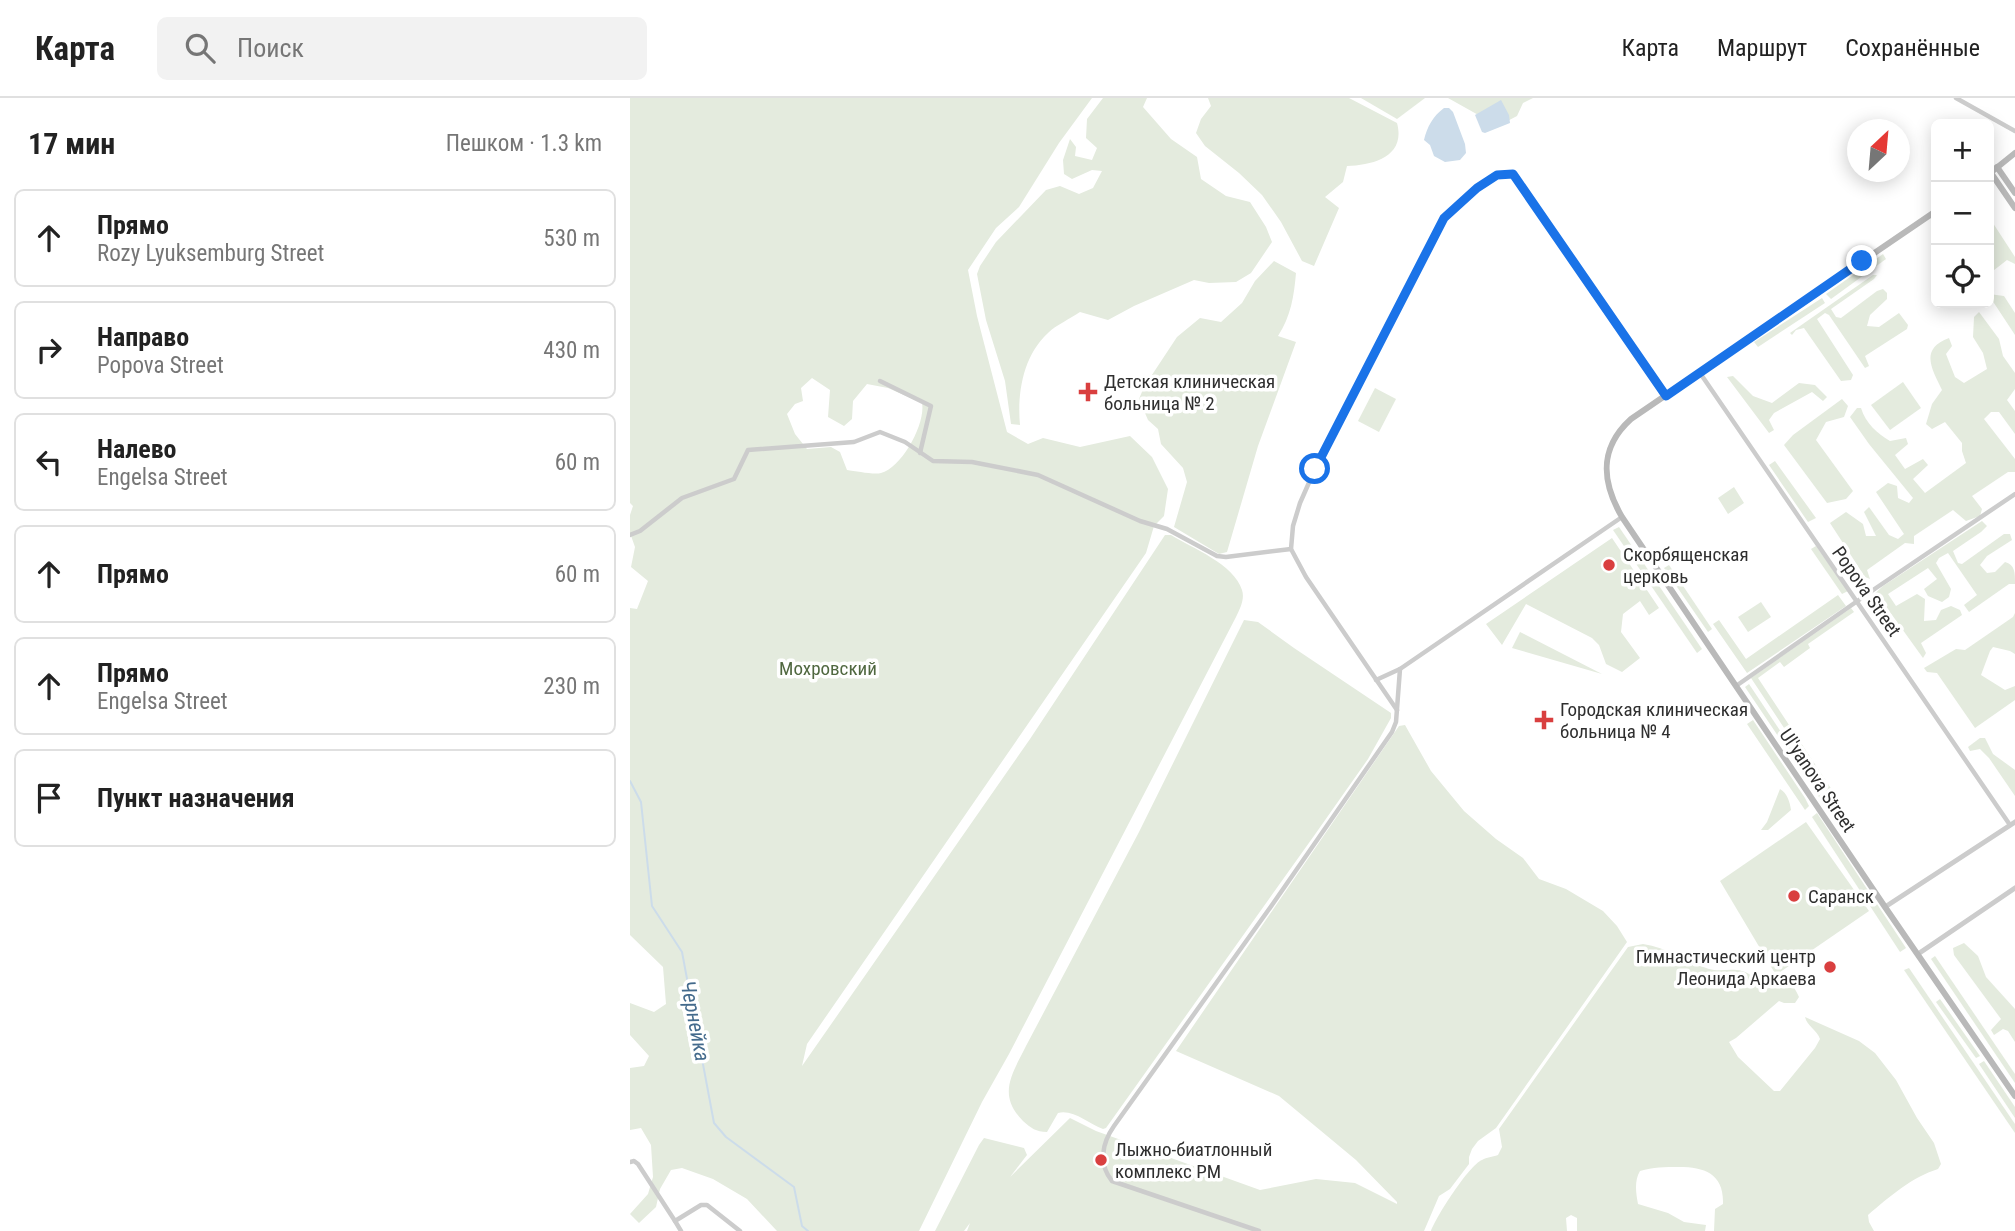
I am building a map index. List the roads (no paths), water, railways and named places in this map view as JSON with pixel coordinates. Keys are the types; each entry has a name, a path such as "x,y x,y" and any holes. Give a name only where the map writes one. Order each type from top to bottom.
{"main road":[{"path":"1994,170 2015,153"},
{"path":"1997,167 2015,193"},
{"path":"1994,179 2015,208"},
{"path":"1666,396 1931,214"},
{"name":"Ul'yanova Street","path":"1666,396 1623,426 1609,451 1605,475 1622,517 2015,1096"}],"street":[{"path":"1956,98 2015,131"},
{"path":"1397,710 1306,577 1292,549 1293,526 1315,469 1444,218 1477,188 1497,175 1513,174 1666,396"},
{"name":"Popova Street","path":"1700,373 2012,824"},
{"path":"880,381 931,406 920,453"},
{"path":"630,535 640,531 682,498 734,479 748,450 854,442 880,432 905,442 933,461 972,462 1038,475 1140,521 1167,529 1217,556 1292,549"},
{"path":"1736,686 2015,494"},
{"path":"1376,680 1399,669 1622,517"},
{"path":"1259,1231 1112,1181 1105,1169 1103,1153 1114,1126 1392,732 1396,722 1399,669"},
{"path":"1885,907 2012,824"},
{"path":"1918,954 2015,888"},
{"path":"630,1162 638,1164 681,1231"},
{"path":"675,1221 701,1205 707,1205 740,1231"}],"water":[{"path":"1501,100 1510,123 1482,132 1475,115"},
{"path":"1444,108 1453,112 1465,144 1466,153 1460,160 1445,162 1434,156 1430,145 1424,140 1431,122"}],"waterway":[{"name":"Чернейка","path":"630,781 641,802 652,906 682,952 714,1123 726,1137 794,1187 802,1226 808,1231"}],"place":[{"name":"Детская клиническая больница № 2","path":"1088,392"},
{"name":"Скорбященская церковь","path":"1609,565"},
{"name":"Городская клиническая больница № 4","path":"1544,720"},
{"name":"Саранск","path":"1794,896"},
{"name":"Гимнастический центр Леонида Аркаева","path":"1830,967"},
{"name":"Лыжно-биатлонный комплекс РМ","path":"1101,1160"}],"park label":[{"name":"Мохровский","path":"828,668"}]}
